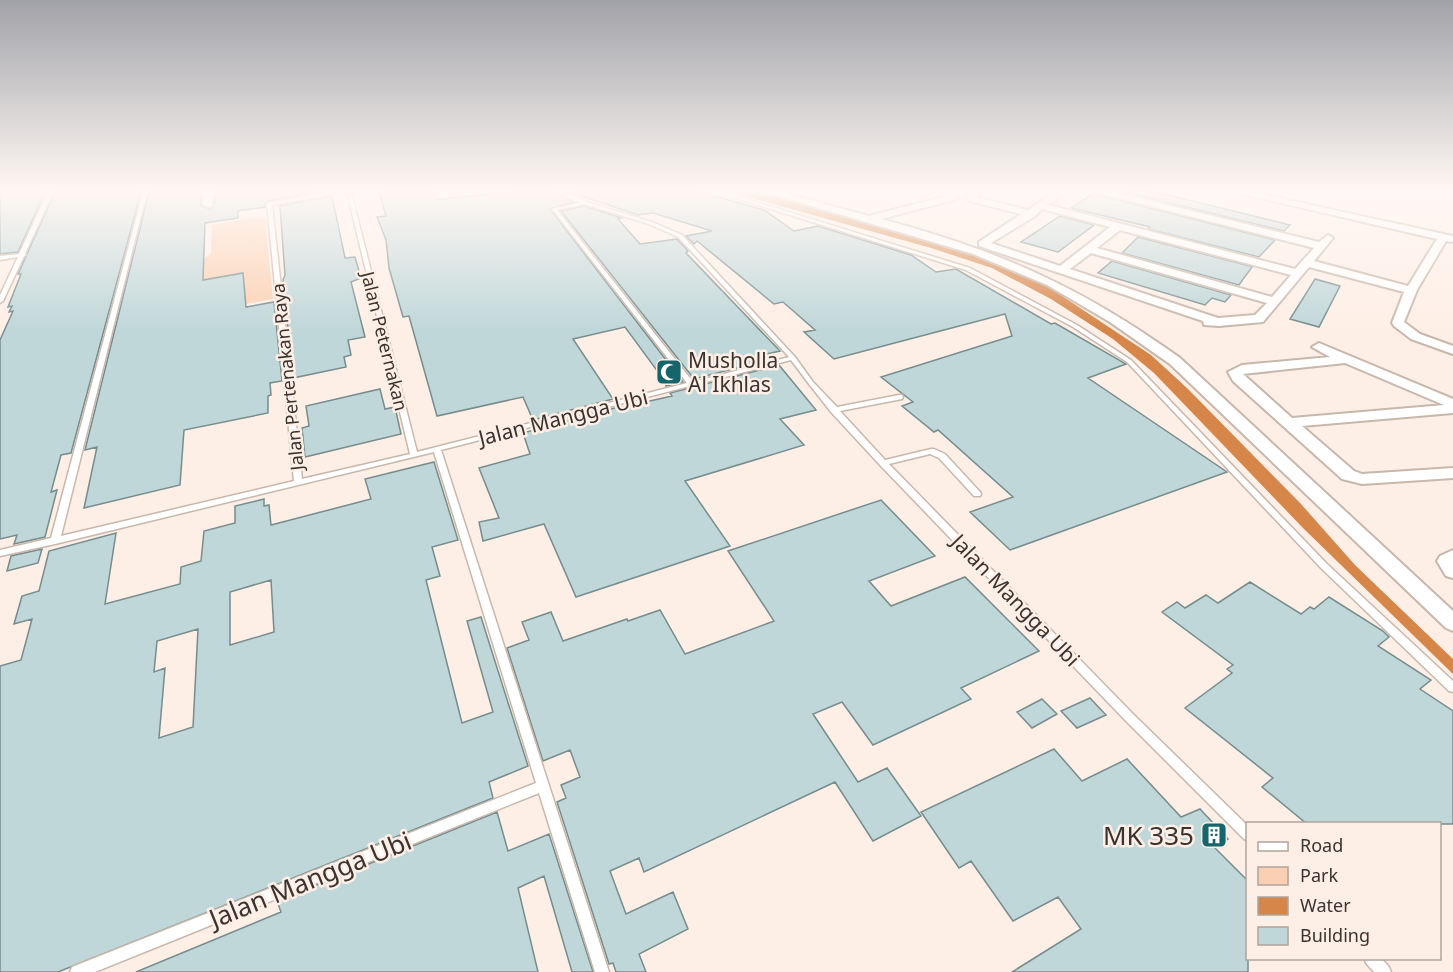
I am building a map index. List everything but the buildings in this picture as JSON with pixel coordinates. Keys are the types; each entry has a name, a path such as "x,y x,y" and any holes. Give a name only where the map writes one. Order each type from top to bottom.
{"street":[{"path":"929,237 1007,263 1062,288 1134,330 1175,362 1453,622"},
{"path":"993,237 983,243 989,247 1219,322"},
{"path":"1061,271 1104,237"},
{"path":"1161,237 1297,273"},
{"path":"1188,323 1259,319 1325,242 1304,237"},
{"path":"1448,238 1413,286 1398,323 1403,329 1416,336 1453,350"},
{"path":"1090,249 1274,301"},
{"path":"1311,260 1413,286"},
{"path":"1319,347 1453,406"},
{"path":"1346,358 1242,369 1235,372 1238,378 1343,472 1353,477 1453,473"},
{"path":"1288,423 1453,406"},
{"path":"1453,556 1446,561 1453,571"}],"lane":[{"path":"0,301 4,287 31,237"},
{"path":"55,540 133,237"},
{"name":"Jalan Pertenakan Raya","path":"272,237 298,482"},
{"name":"Jalan Peternakan","path":"360,237 414,455"},
{"path":"576,237 691,384"},
{"name":"Jalan Mangga Ubi","path":"681,237 792,358 801,372 883,463 1246,833"},
{"path":"865,237 968,269 1075,326 1129,361 1324,566 1453,688"},
{"path":"0,258 23,255"},
{"name":"Jalan Mangga Ubi","path":"0,553 414,455 792,358"},
{"path":"834,410 899,397"},
{"path":"437,449 602,972"},
{"path":"883,463 931,451 942,456 977,494"},
{"name":"Jalan Mangga Ubi","path":"77,972 543,786"},
{"path":"1373,960 1384,972"}],"green space":[{"path":"212,237 267,237 273,299 191,314 201,260 211,254"}],"water":[{"path":"893,237 919,237 946,244 1001,264 1053,290 1151,355 1188,389 1301,504 1355,565 1453,659 1453,674 1304,529 1154,373 1113,339 1051,299 992,268"}],"place":[{"name":"Musholla Al Ikhlas","path":"669,372"},
{"name":"MK 335","path":"1214,835"}]}
